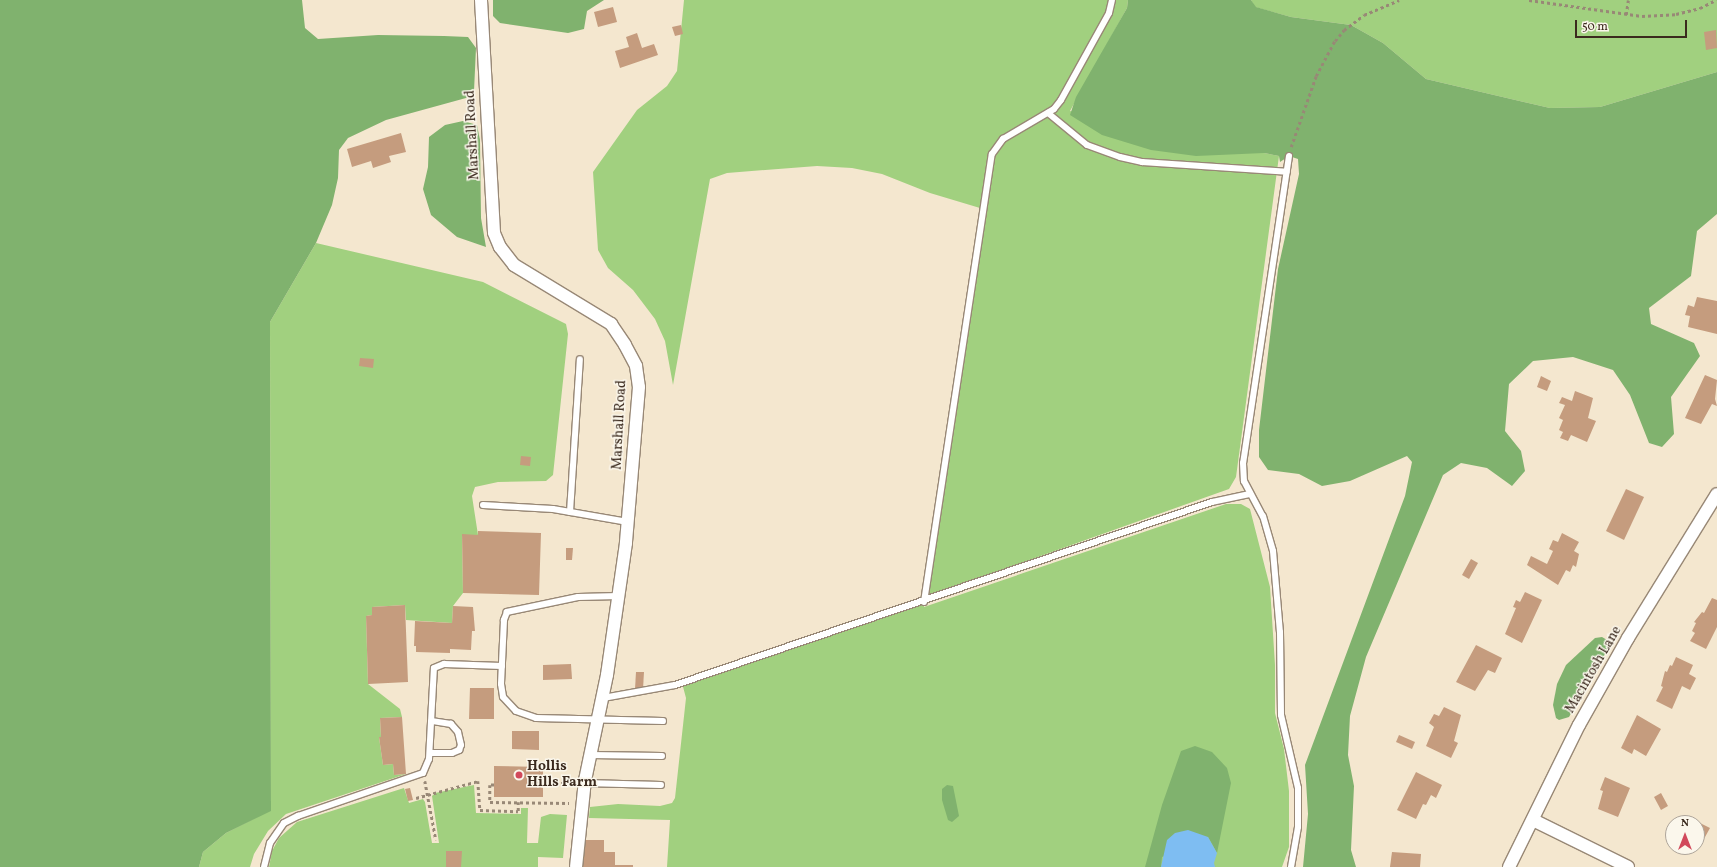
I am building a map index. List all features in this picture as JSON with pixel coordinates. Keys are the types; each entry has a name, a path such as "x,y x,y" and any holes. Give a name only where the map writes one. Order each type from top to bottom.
{"street":[{"name":"Marshall Road","path":"482,0 494,233 500,247 514,265 611,324 625,345 636,366 639,387 628,522 619,596 603,698 584,783 576,867"},
{"name":"Macintosh Lane","path":"1509,867 1580,725 1613,666 1717,494"},
{"path":"1533,820 1628,867"}],"lane":[{"path":"924,602 992,154 1003,139 1054,110 1071,85 1109,13 1112,0"},
{"path":"1048,113 1087,145 1120,157 1149,163 1287,172"},
{"path":"1289,156 1243,458 1244,481 1263,516 1273,551 1280,632 1282,715 1298,788 1298,827 1291,867"},
{"path":"570,512 580,359"},
{"path":"603,698 675,685 924,602 1212,502 1250,494"},
{"path":"483,505 570,512 628,522"},
{"path":"619,596 578,597 507,612 504,620 502,666 503,697 518,712 536,718 663,721"},
{"path":"264,867 270,843 284,823 298,816 423,773 427,768 430,753 434,668 444,664 502,666"},
{"path":"430,753 452,753 459,750 461,745 458,732 451,724 431,721"},
{"path":"590,755 662,756"},
{"path":"584,783 661,785"}],"path":[{"path":"1289,156 1316,76 1335,41 1344,30 1364,15 1399,0"},
{"path":"1529,0 1626,14 1676,14 1700,8 1716,0"},
{"path":"1626,14 1628,0"},
{"path":"423,773 436,840"},
{"path":"416,798 478,781 480,810 518,811 518,802"},
{"path":"544,783 584,783"},
{"path":"494,785 490,785 490,802 582,803"}],"green space":[{"path":"0,0 302,0 305,28 318,39 378,35 468,37 476,48 474,91 466,98 386,120 348,138 339,150 338,178 332,205 316,243 270,322 271,811 226,833 203,852 199,867 0,867"},
{"path":"493,0 604,0 587,11 584,29 568,33 500,23 493,16"},
{"path":"684,0 1128,0 1127,8 1070,111 1242,153 1264,153 1279,156 1236,477 1229,489 925,597 980,208 930,193 882,174 852,168 817,166 727,173 710,179 673,385 665,341 655,319 633,290 608,268 598,250 593,172 637,110 667,86 677,71"},
{"path":"1128,0 1251,0 1256,7 1291,17 1351,25 1383,43 1426,79 1550,108 1600,107 1717,72 1717,214 1697,231 1691,276 1649,308 1651,324 1694,343 1700,356 1671,397 1674,434 1662,447 1649,443 1630,395 1613,370 1573,357 1533,361 1509,384 1505,431 1521,451 1525,471 1512,486 1487,468 1461,463 1443,475 1366,657 1350,716 1348,755 1354,786 1351,850 1356,867 1303,867 1308,814 1305,765 1405,496 1412,462 1407,456 1350,481 1322,486 1299,474 1268,470 1259,457 1259,430 1278,269 1299,174 1298,159 1289,156 1280,162 1279,156 1264,153 1196,156 1151,150 1102,135 1070,115 1076,97 1127,8"},
{"path":"1251,0 1717,0 1717,72 1600,107 1550,108 1426,79 1383,43 1351,25 1291,17 1255,7"},
{"path":"463,121 477,125 480,140 481,218 486,247 457,237 431,215 423,189 428,167 429,137 445,125"},
{"path":"316,243 483,282 566,324 568,334 553,475 546,481 498,482 475,487 472,496 478,535 462,535 463,593 453,606 452,623 406,620 405,605 372,607 372,615 366,616 368,684 400,709 402,717 380,718 381,737 379,737 383,765 393,764 394,775 406,774 286,814 268,831 254,854 250,867 199,867 203,852 226,833 271,810 270,322"},
{"path":"1226,504 1241,504 1250,509 1270,587 1275,665 1275,713 1284,749 1289,791 1289,847 1282,867 667,867 670,820 589,818 590,807 618,804 660,806 672,803 675,798 686,698 682,683 924,602 924,607"},
{"path":"1602,637 1607,640 1609,647 1569,717 1559,720 1556,718 1553,705 1557,684 1566,665 1595,638"},
{"path":"1195,746 1212,752 1227,768 1231,783 1217,853 1208,837 1162,857 1161,867 1145,867 1162,805 1181,751"},
{"path":"474,785 476,813 521,814 521,808 528,808 527,843 538,843 541,817 550,814 567,815 563,858 538,857 538,867 269,867 272,851 279,838 297,822 404,788 409,803 423,799 425,802 432,843 439,843 432,796 435,793"},
{"path":"947,785 953,786 959,816 952,822 948,820 942,800 942,789"}],"water":[{"path":"1188,830 1208,837 1217,853 1214,863 1215,867 1161,867 1167,840 1175,833"}],"building":[{"path":"613,7 617,22 598,27 594,12"},
{"path":"681,25 683,34 675,36 672,27"},
{"path":"1716,30 1717,48 1706,50 1704,32"},
{"path":"637,33 642,48 654,44 658,55 620,68 615,51 629,47 626,37"},
{"path":"401,133 406,152 389,156 391,162 373,168 371,161 352,167 347,149"},
{"path":"1697,297 1717,301 1717,334 1688,327 1690,316 1685,315 1688,305 1694,307"},
{"path":"360,358 374,359 373,368 359,366"},
{"path":"1705,375 1717,380 1715,399 1717,406 1712,404 1701,424 1685,418"},
{"path":"1541,376 1551,381 1547,391 1537,387"},
{"path":"1575,391 1593,398 1588,418 1596,421 1587,442 1571,435 1568,441 1560,438 1563,432 1559,430 1563,420 1559,418 1565,405 1559,403 1562,397 1572,401"},
{"path":"521,456 531,457 530,466 520,465"},
{"path":"1626,489 1644,497 1624,540 1606,531"},
{"path":"478,531 541,533 539,595 463,593 462,534 478,535"},
{"path":"1562,533 1579,542 1574,551 1579,554 1576,567 1573,565 1570,572 1566,570 1558,585 1527,565 1531,556 1547,564 1553,551 1549,549 1553,540 1558,542"},
{"path":"566,548 573,548 572,560 566,560"},
{"path":"1471,559 1478,563 1469,579 1462,575"},
{"path":"1525,592 1542,600 1522,643 1505,634 1516,608 1513,607 1516,600 1520,602"},
{"path":"1712,598 1717,600 1717,627 1706,649 1690,641 1695,633 1692,631 1696,623 1694,622 1702,612 1704,613"},
{"path":"405,605 408,682 368,684 366,616 372,615 372,607"},
{"path":"453,606 473,607 475,631 472,631 471,650 450,649 450,653 416,652 416,646 414,646 415,621 452,623"},
{"path":"1476,645 1502,658 1495,673 1488,670 1475,691 1456,682"},
{"path":"1676,657 1693,665 1689,674 1696,678 1690,690 1682,686 1672,709 1656,701 1663,687 1661,686 1665,671 1667,672 1670,665 1672,666"},
{"path":"571,664 572,679 543,680 543,665"},
{"path":"636,672 644,672 643,689 635,689"},
{"path":"470,688 494,688 494,719 469,719"},
{"path":"1444,707 1461,715 1454,741 1458,743 1451,758 1426,746 1434,727 1429,723 1434,714 1439,716"},
{"path":"1637,715 1661,729 1646,756 1634,749 1632,754 1621,748"},
{"path":"402,717 406,774 394,775 393,764 383,765 379,737 381,737 380,718"},
{"path":"512,731 539,731 539,750 512,749"},
{"path":"1399,735 1415,742 1412,749 1396,742"},
{"name":"Hollis Hills Farm","path":"494,766 543,767 543,797 494,797"},
{"path":"1416,772 1442,785 1436,798 1431,795 1426,805 1423,804 1416,819 1397,810"},
{"path":"1605,777 1630,788 1618,817 1598,809 1603,791 1600,790"},
{"path":"410,788 413,800 408,801 405,789"},
{"path":"1661,793 1668,806 1661,810 1654,797"},
{"path":"1705,826 1710,828 1705,837"},
{"path":"583,840 604,840 604,852 615,852 615,865 633,865 633,867 583,867"},
{"path":"446,851 462,851 461,867 446,867"},
{"path":"1392,852 1421,854 1420,867 1390,867"}],"place":[{"name":"Hollis Hills Farm","path":"519,775"}]}
